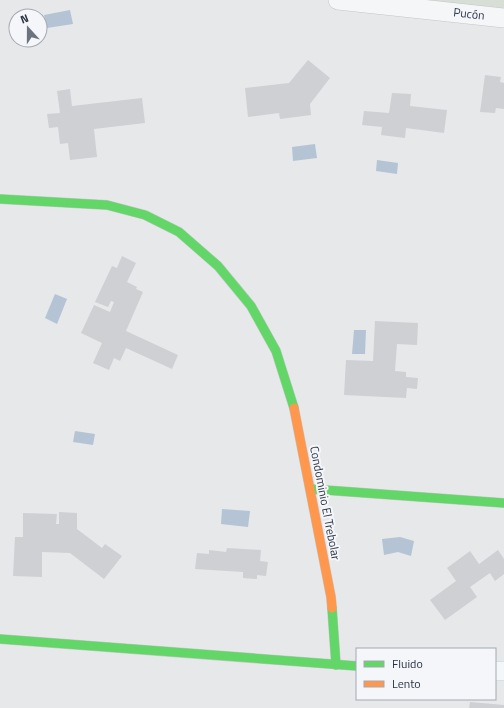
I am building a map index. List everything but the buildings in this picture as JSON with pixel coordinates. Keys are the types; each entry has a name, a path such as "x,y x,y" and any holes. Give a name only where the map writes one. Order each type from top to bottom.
{"street":[{"name":"Pucón","path":"338,0 504,18"},
{"name":"Condominio El Trebolar","path":"0,199 107,205 145,214 179,232 218,266 251,306 276,351 293,400 331,597 336,665"},
{"path":"311,489 504,503"},
{"path":"0,638 356,666"}],"shaded area":[{"path":"421,0 504,0 504,9"}],"water":[{"path":"70,10 73,24 48,28 48,14"},
{"path":"315,144 317,158 293,161 292,147"},
{"path":"377,160 398,163 397,174 376,171"},
{"path":"55,294 67,299 57,324 45,318"},
{"path":"354,330 366,330 365,354 352,354"},
{"path":"75,431 95,434 93,445 73,442"},
{"path":"222,509 250,511 248,527 221,524"},
{"path":"400,537 414,541 411,556 398,552 384,555 382,539"}],"traffic: fast":[{"path":"0,199 107,205 145,215 179,232 218,266 251,306 276,351 294,408"},
{"path":"311,489 504,503"},
{"path":"332,608 336,665"},
{"path":"0,639 356,666"}],"traffic: slow":[{"path":"294,408 332,608"}]}
